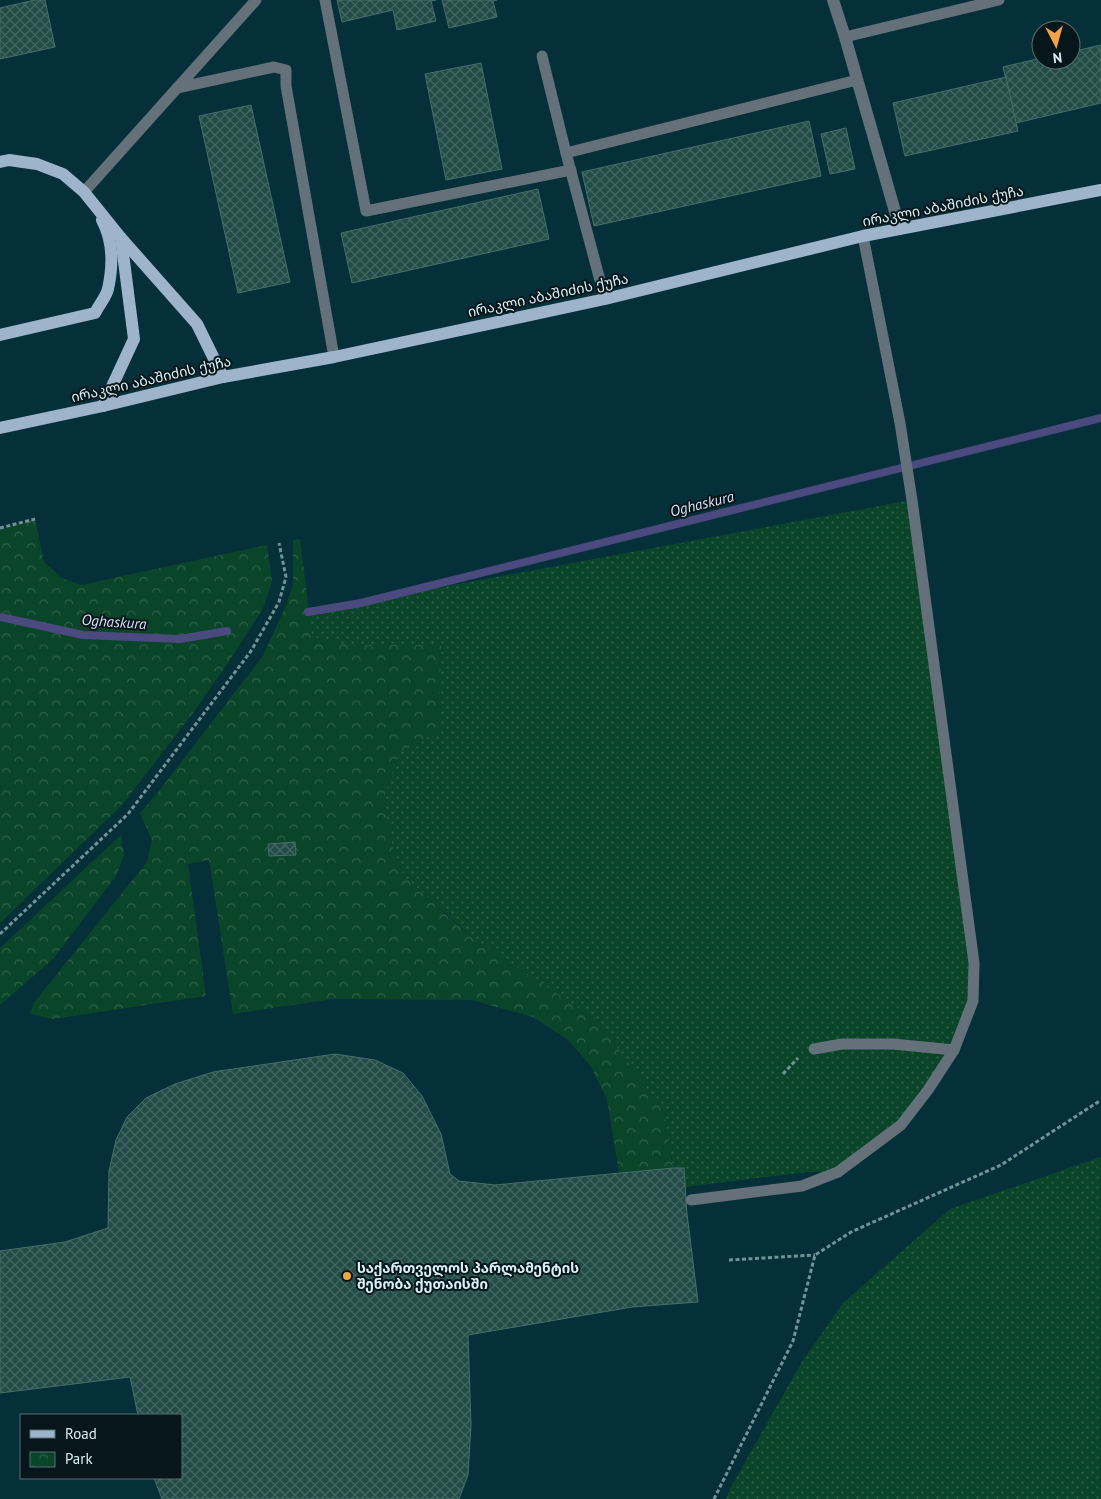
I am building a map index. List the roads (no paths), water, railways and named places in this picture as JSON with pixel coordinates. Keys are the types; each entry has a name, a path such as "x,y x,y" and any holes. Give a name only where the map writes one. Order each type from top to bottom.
{"main road":[{"path":"3,160 37,164 63,174 89,197 121,238 197,324 223,377"},
{"name":"ირაკლი აბაშიძის ქუჩა","path":"0,428 103,406 223,377 334,357 605,299 863,236 1101,190"},
{"path":"0,335 95,313 108,290 112,260 107,229 89,197"},
{"path":"103,406 134,339 121,238"}],"street":[{"path":"833,0 900,229"}],"lane":[{"path":"89,197 177,88 256,0"},
{"path":"326,0 366,210 571,170"},
{"path":"845,37 998,0"},
{"path":"542,56 605,299"},
{"path":"177,88 274,67 286,70 286,86 334,357"},
{"path":"566,153 857,80"},
{"path":"691,1200 802,1186 838,1172 901,1125 928,1090 954,1050 973,1001 974,963 912,500 900,423 863,236"},
{"path":"814,1049 842,1044 893,1044 954,1050"}],"waterway":[{"name":"Oghaskura","path":"308,612 361,603 1101,418"},
{"name":"Oghaskura","path":"0,617 83,635 180,639 227,631"}],"place":[{"name":"საქართველოს პარლამენტის შენობა ქუთაისში","path":"347,1276"}]}
